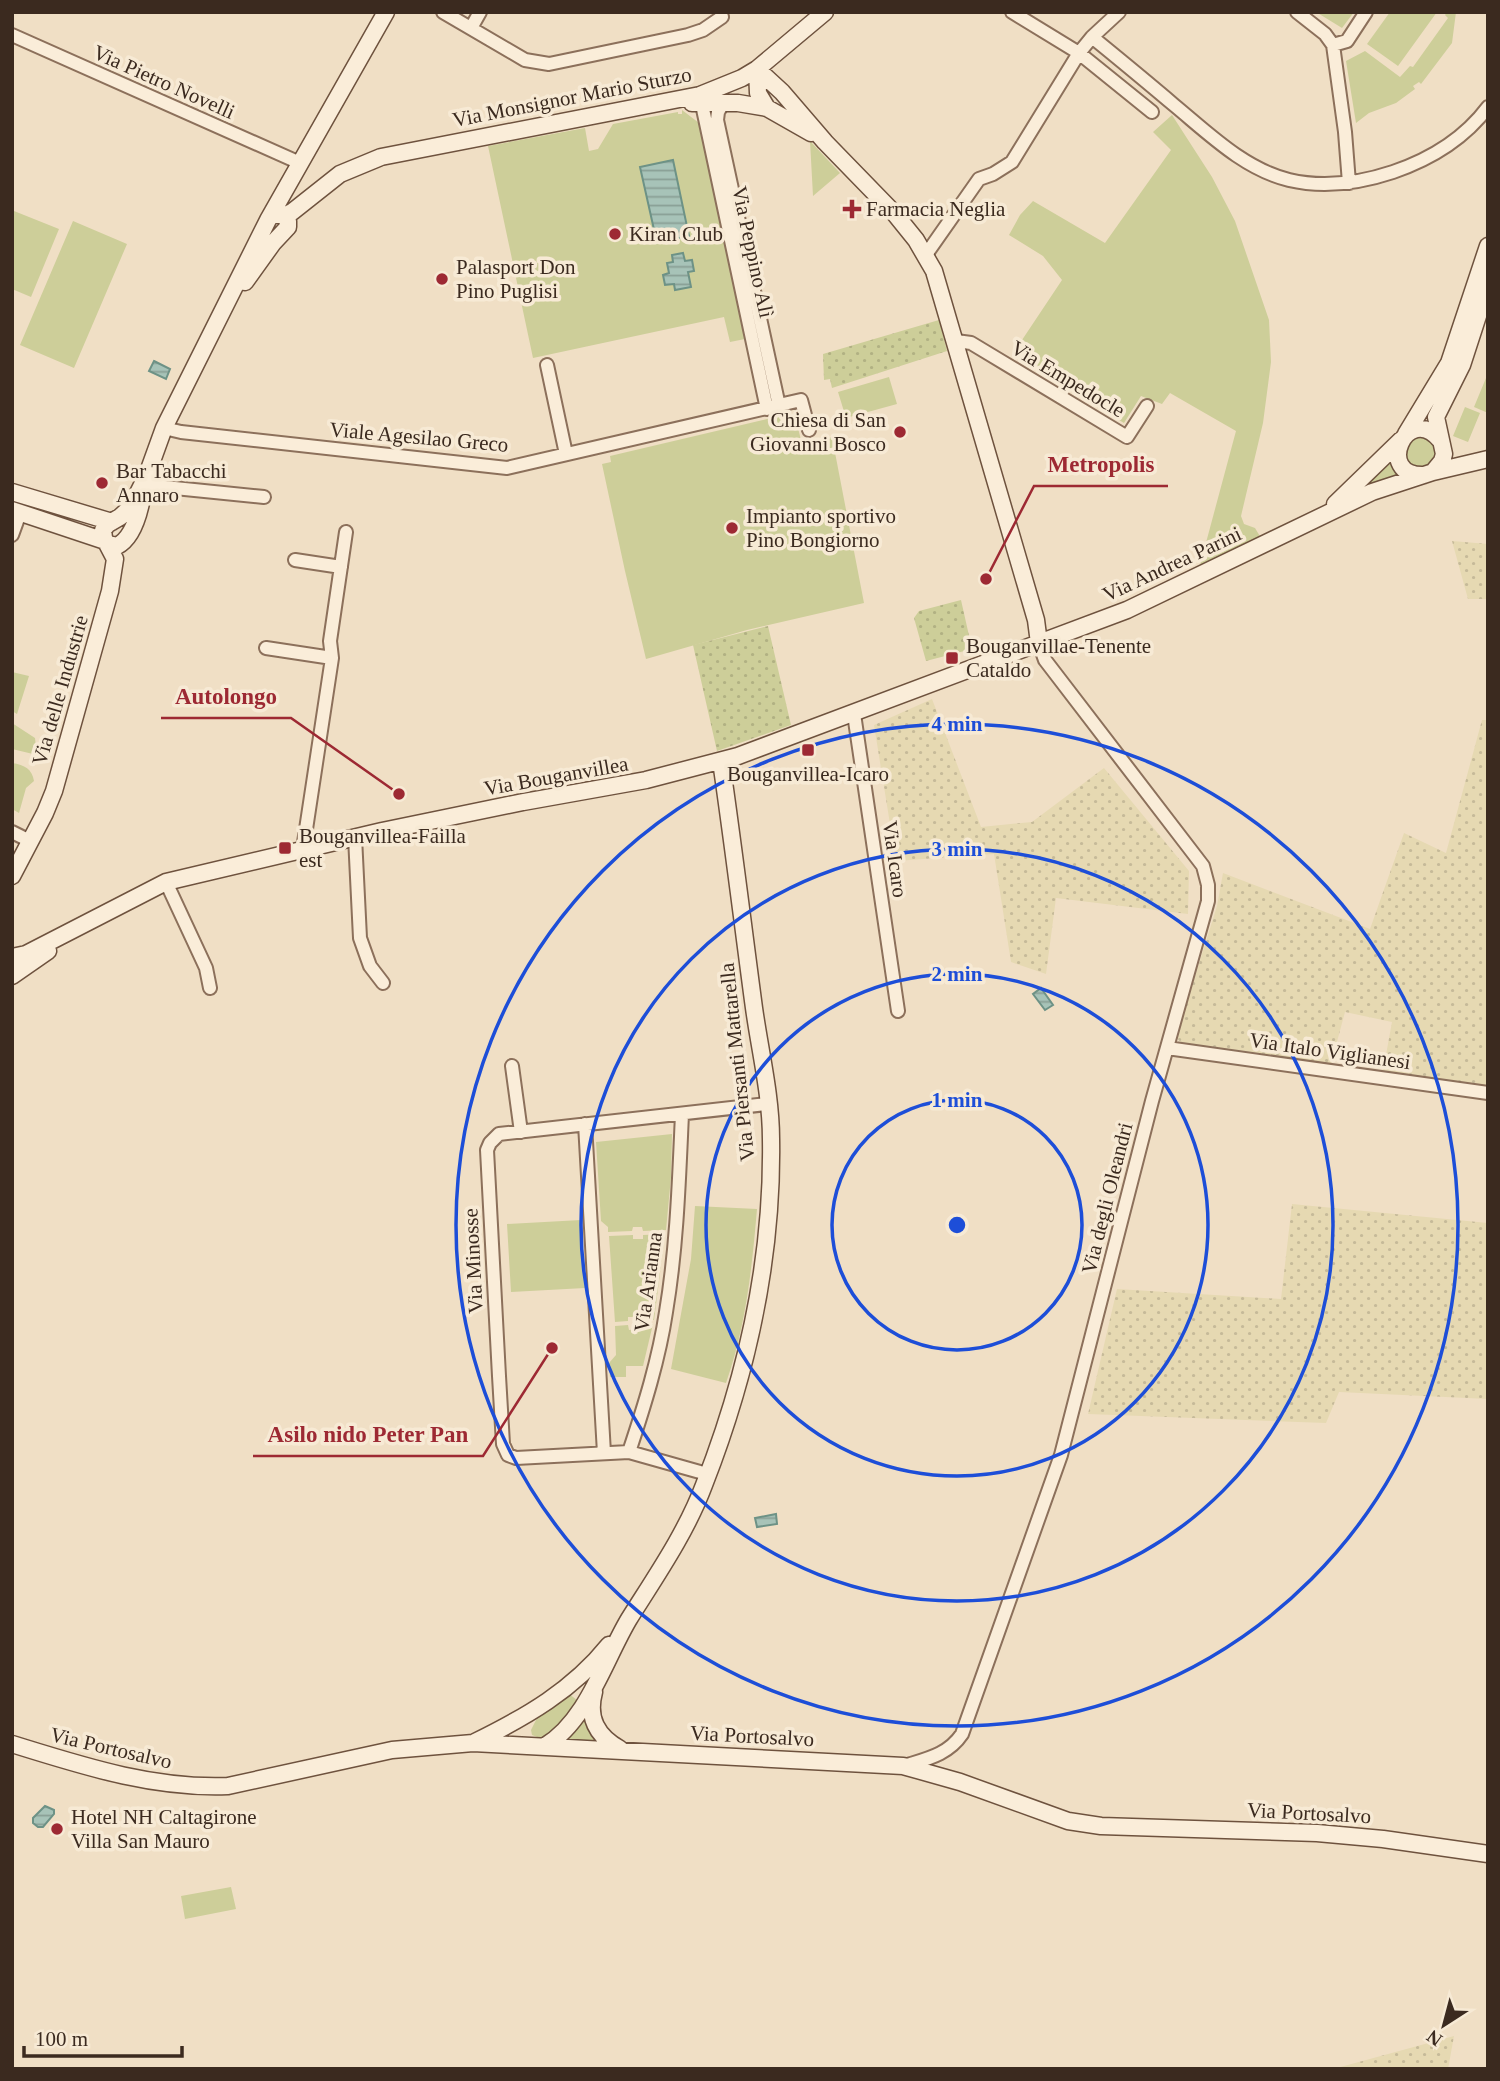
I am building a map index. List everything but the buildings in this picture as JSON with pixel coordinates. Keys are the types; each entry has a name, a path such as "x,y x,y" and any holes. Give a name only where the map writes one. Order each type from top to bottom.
{"street":[{"path":"116,541 141,505 146,480 164,428 219,320 279,222 285,191 386,12"},
{"path":"443,12 526,60 549,64 688,35 703,30 722,17"},
{"path":"471,28 480,12"},
{"name":"Via Monsignor Mario Sturzo","path":"701,99 757,69 825,12"},
{"path":"1012,12 1079,53 1152,112"},
{"path":"925,256 979,178 1012,162 1079,53 1119,12"},
{"path":"1297,12 1325,34 1333,45 1349,183"},
{"path":"1333,45 1347,41 1366,12"},
{"name":"Via Pietro Novelli","path":"12,36 300,163"},
{"path":"1092,37 1225,148 1265,171 1308,183 1368,181 1402,169 1445,149 1469,131 1488,107"},
{"path":"782,92 776,74 783,48"},
{"path":"757,69 782,92 825,142 895,214 934,271 1036,620 1039,643"},
{"path":"757,69 758,93 767,108 825,142"},
{"name":"Via Monsignor Mario Sturzo","path":"279,222 340,174 380,157 701,99 767,108"},
{"name":"Via Peppino Alì","path":"701,99 773,407"},
{"name":"Via Peppino Alì","path":"724,102 717,120 773,407"},
{"path":"1488,246 1449,363 1403,437 1397,453 1402,466 1413,474 1430,473 1442,461 1442,444 1436,417 1462,365 1488,285"},
{"name":"Via Empedocle","path":"956,341 971,343 1127,437 1147,406"},
{"path":"547,365 566,454"},
{"name":"Viale Agesilao Greco","path":"164,428 507,468 801,400 808,430"},
{"path":"1320,517 1413,430 1428,430 1442,444 1464,455 1488,451"},
{"path":"1320,517 1372,492 1430,473 1488,460"},
{"path":"146,480 264,497"},
{"path":"116,541 103,530 131,507 146,480"},
{"path":"12,492 113,522"},
{"path":"12,536 16,511 116,541"},
{"name":"Via Andrea Parini","path":"1039,643 1127,610 1320,517"},
{"path":"303,849 332,658 330,641 346,532"},
{"name":"Via delle Industrie","path":"12,876 54,791 110,591 116,541"},
{"path":"295,560 341,567"},
{"name":"Via Bouganvillea","path":"76,929 166,882 355,837 646,780 721,761 854,714 1039,643"},
{"name":"Via degli Oleandri","path":"903,1766 942,1754 956,1743 962,1734 1060,1455 1208,901 1204,870 1045,660 1039,643"},
{"path":"266,648 332,658"},
{"name":"Via Icaro","path":"854,714 898,1011"},
{"name":"Via Piersanti Mattarella","path":"626,1625 673,1548 704,1486 732,1406 758,1300 770,1176 771,1137 721,761"},
{"path":"12,832 30,841"},
{"path":"355,837 360,938 370,966 383,983"},
{"path":"166,882 206,968 210,988"},
{"path":"12,957 26,954 76,929"},
{"path":"12,976 31,965 76,929"},
{"name":"Via Italo Viglianesi","path":"1167,1048 1488,1093"},
{"path":"512,1066 521,1132"},
{"name":"Via Minosse","path":"707,1474 629,1452 516,1458 505,1451 487,1150 499,1135 768,1104"},
{"name":"Via Arianna","path":"629,1452 666,1314 675,1245 682,1114"},
{"path":"585,1124 604,1453"},
{"path":"535,1711 527,1729 528,1735 540,1745 562,1735 597,1681 626,1625"},
{"path":"472,1743 535,1711 576,1682 626,1625"},
{"path":"597,1681 591,1703 591,1716 603,1736 622,1750"},
{"name":"Via Portosalvo","path":"12,1744 82,1766 136,1779 201,1787 228,1786 392,1750 472,1743 903,1766 960,1782 1069,1821 1101,1826 1344,1835 1488,1854"}],"shaded area":[{"path":"673,160 689,236 657,243 640,167"},
{"path":"683,253 685,261 692,260 694,271 688,272 691,287 675,290 674,284 665,285 663,275 669,273 667,263 673,262 672,255"},
{"path":"154,361 170,369 166,379 149,371"},
{"path":"1452,541 1488,544 1488,599 1468,599"},
{"path":"932,699 981,827 1032,822 1104,768 1189,871 1188,914 1056,898 1046,974 1011,962 994,854 896,861 874,725"},
{"path":"1482,720 1488,720 1488,1088 1383,1071 1392,1022 1345,1012 1331,1064 1184,1046 1176,1037 1217,906 1223,873 1370,929 1404,833 1446,853"},
{"path":"1041,988 1053,1005 1045,1010 1033,994"},
{"path":"1292,1204 1488,1223 1488,1399 1339,1392 1326,1423 1088,1414 1117,1289 1281,1299"},
{"path":"776,1514 777,1524 757,1527 755,1518"},
{"path":"45,1806 54,1810 54,1814 43,1827 38,1827 33,1823 33,1818"},
{"path":"1454,2036 1448,2069 1333,2069"}],"green space":[{"path":"1316,12 1354,12 1342,28"},
{"path":"1390,12 1437,12 1398,66 1367,44"},
{"path":"1447,12 1456,12 1452,43 1421,84 1419,82 1413,86 1415,89 1396,103 1369,113 1356,123 1346,61 1365,51 1400,77 1410,66 1413,67 1448,18 1445,15"},
{"name":"Kiran Club","path":"682,110 699,123 745,339 730,342 724,317 533,358 488,146 585,128 589,151 598,149 613,124 678,112 682,114"},
{"path":"1172,115 1212,177 1235,221 1269,320 1271,362 1263,423 1241,516 1244,524 1255,528 1261,538 1200,565 1236,431 1170,393 1162,404 1141,396 1124,423 1019,360 1014,352 1062,280 1043,256 1009,235 1020,215 1033,201 1105,243 1171,150 1153,132"},
{"path":"810,141 840,173 813,196"},
{"path":"14,211 59,229 31,297 12,289"},
{"path":"73,221 127,244 74,368 20,345"},
{"path":"939,320 947,351 832,388 830,379 824,380 823,354"},
{"path":"889,377 897,404 846,418 838,392"},
{"path":"1488,378 1488,413 1474,407"},
{"path":"1465,407 1480,413 1468,442 1453,436"},
{"name":"Impianto sportivo Pino Bongiorno","path":"780,416 782,423 796,420 802,444 832,437 864,603 747,630 646,659 602,464 611,462 610,456"},
{"path":"1424,435 1437,446 1435,463 1419,470 1406,461 1406,446 1410,441"},
{"path":"1393,458 1404,475 1366,487 1365,485"},
{"path":"961,600 972,649 926,661 914,618 919,611"},
{"path":"768,626 791,725 717,751 693,645"},
{"path":"12,672 29,676 17,714 12,711"},
{"path":"12,723 35,738 36,747 33,754 12,749"},
{"path":"12,763 27,768 34,781 26,788 19,813 12,809"},
{"path":"672,1134 666,1230 643,1231 642,1227 633,1227 632,1231 608,1232 608,1227 601,1221 596,1142"},
{"path":"695,1206 757,1209 743,1318 726,1383 671,1369 691,1259"},
{"path":"581,1220 585,1288 511,1292 507,1224"},
{"path":"665,1234 654,1320 638,1321 637,1317 628,1317 628,1321 615,1322 609,1236 633,1235 633,1239 643,1239 643,1235"},
{"path":"653,1324 643,1366 626,1366 626,1377 610,1377 609,1363 616,1355 615,1326 628,1325 629,1330 638,1329 638,1325"},
{"path":"569,1694 578,1704 545,1740 532,1735 531,1730 539,1714"},
{"path":"586,1706 601,1743 566,1739"},
{"path":"231,1887 236,1909 185,1919 181,1896"}],"place":[{"name":"Farmacia Neglia","path":"852,209"},
{"name":"Kiran Club","path":"615,234"},
{"name":"Palasport Don Pino Puglisi","path":"442,279"},
{"name":"Chiesa di San Giovanni Bosco","path":"900,432"},
{"name":"Bar Tabacchi Annaro","path":"102,483"},
{"name":"Impianto sportivo Pino Bongiorno","path":"732,528"},
{"name":"Metropolis","path":"986,579"},
{"name":"Bouganvillae-Tenente Cataldo","path":"952,658"},
{"name":"Bouganvillea-Icaro","path":"808,750"},
{"name":"Autolongo","path":"399,794"},
{"name":"Bouganvillea-Failla est","path":"285,848"},
{"name":"Asilo nido Peter Pan","path":"552,1348"},
{"name":"Hotel NH Caltagirone Villa San Mauro","path":"57,1829"}]}
